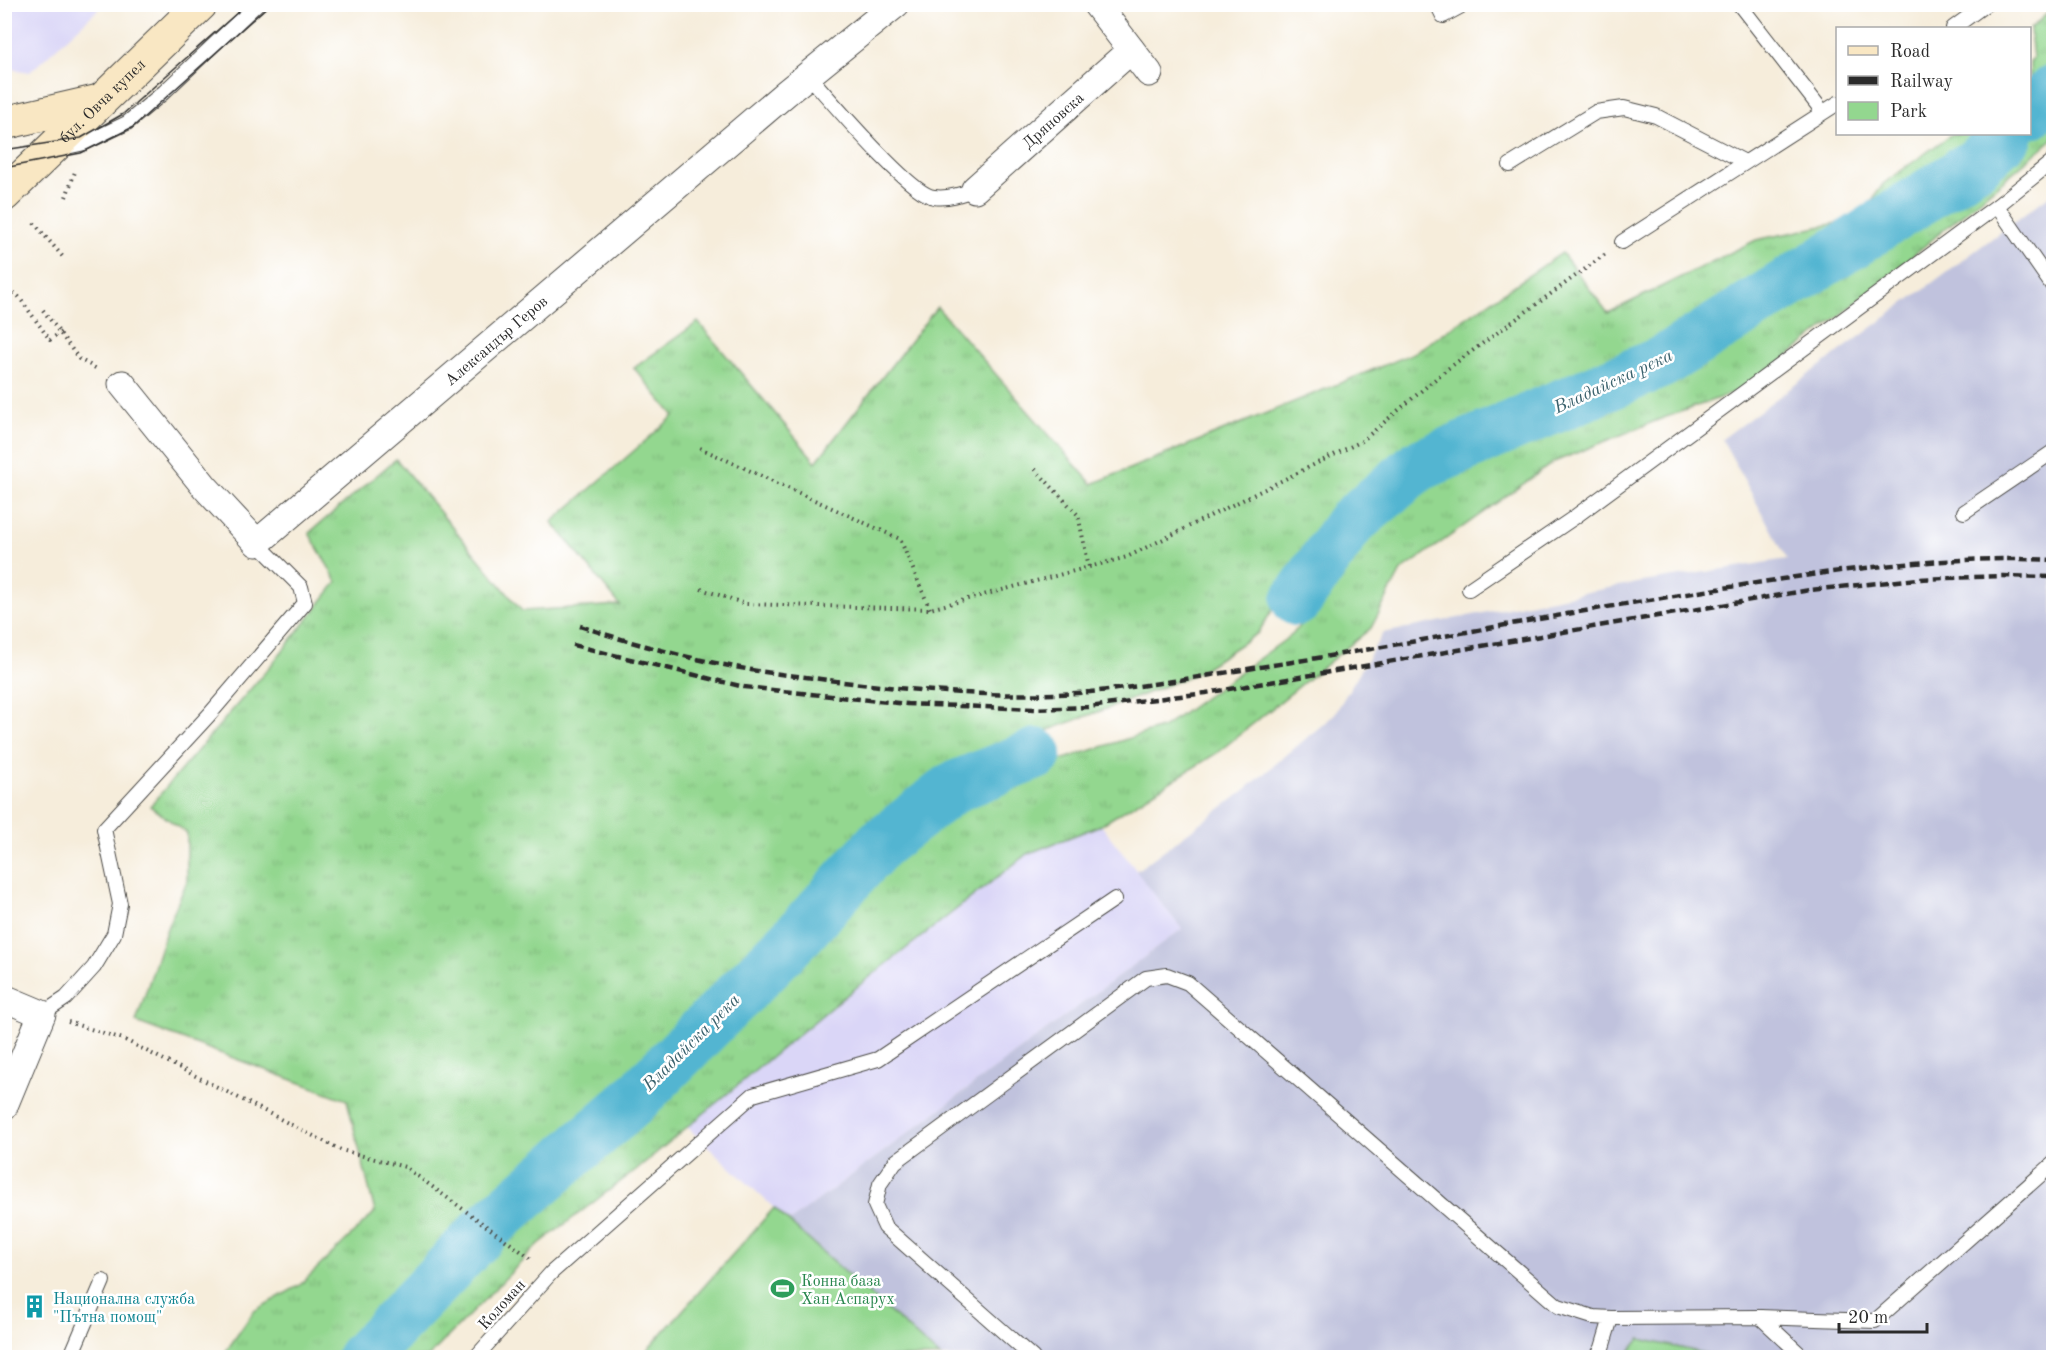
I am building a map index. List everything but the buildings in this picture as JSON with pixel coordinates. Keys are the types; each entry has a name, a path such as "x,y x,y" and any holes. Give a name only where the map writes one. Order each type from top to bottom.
{"main road":[{"name":"бул. Овча купел","path":"4,195 201,4"},
{"path":"4,123 99,101"}],"street":[{"name":"Александър Геров","path":"257,543 808,75 896,4"},
{"path":"1096,4 1149,73"},
{"name":"Дряновска","path":"975,189 1131,50"},
{"path":"122,384 205,487 257,543"},
{"path":"4,998 42,1014 4,1106"}],"lane":[{"path":"51,150 85,143 127,123 164,92 257,4"},
{"path":"1437,4 1443,16 1465,4"},
{"path":"1739,4 1823,112"},
{"path":"1954,27 1986,4"},
{"path":"808,75 861,136 914,187 932,198 953,196 975,189"},
{"path":"1622,242 1836,104"},
{"path":"1510,165 1596,112 1624,108 1656,116 1745,162"},
{"path":"1469,589 1572,519 1997,206 2054,160"},
{"path":"1997,206 2054,288"},
{"path":"1964,512 2054,451"},
{"path":"42,1014 66,998 94,967 114,934 120,904 104,829 209,715 304,603 301,587 257,543"},
{"name":"Коломан","path":"475,1358 551,1273 753,1095 878,1059 1115,899"},
{"path":"1033,1358 885,1227 875,1205 880,1184 895,1162 1146,978 1167,975 1188,983 1558,1306 1593,1317 1760,1317 1875,1321 2054,1163"},
{"path":"70,1358 103,1281"},
{"path":"1760,1317 1804,1358"},
{"path":"1596,1358 1602,1348 1611,1318"}],"path":[{"path":"34,223 63,257"},
{"path":"701,589 746,604 930,609 1127,557 1362,441 1446,370 1622,242"},
{"path":"4,285 19,297 36,317 50,340 61,332"},
{"path":"44,310 79,359"},
{"path":"700,448 900,539 930,609"},
{"path":"1035,469 1078,515 1089,567"},
{"path":"42,1014 123,1039 341,1150 405,1167 551,1273"}],"shaded area":[{"path":"4,5 103,5 30,72 5,68"},
{"path":"2053,193 2053,1357 1721,1358 1640,1339 1625,1358 940,1357 789,1222 1182,929 1136,871 1240,794 1334,715 1383,633 1618,586 1787,559 1722,439"},
{"path":"1101,825 1182,929 789,1222 687,1127 834,1005 1027,854"}],"green space":[{"path":"2053,8 2053,74 2031,94 2031,61 2033,58 2031,28"},
{"path":"2053,117 2053,139 1851,307 1747,388 1658,420 1554,462 1401,571 1371,628 1217,753 1101,825 1027,854 834,1005 637,1169 539,1244 428,1357 388,1358 524,1221 646,1112 748,1010 833,922 899,845 961,797 1061,760 1164,727 1293,634 1373,525 1424,484 1696,361 1782,309 1951,196 2034,134"},
{"path":"1951,135 1982,135 1940,169 1634,362 1489,416 1384,473 1328,522 1258,633 1197,673 1013,743 934,780 859,843 677,1039 475,1220 337,1357 222,1357 254,1311 300,1285 375,1212 347,1100 136,1022 167,928 187,881 187,833 150,806 272,664 337,582 309,533 396,459 522,611 620,605 552,522 674,416 634,368 698,322 816,462 937,307 1092,484 1414,353 1562,253 1608,313 1756,240 1860,218 1883,184"},
{"name":"Конна база Хан Аспарух","path":"774,1208 789,1222 940,1357 641,1357"},
{"path":"1640,1339 1721,1357 1625,1357"}],"waterway":[{"name":"Владайска река","path":"2031,112 2054,90"},
{"name":"Владайска река","path":"1297,600 1351,522 1418,466 1662,362 1977,163 2007,135"},
{"name":"Владайска река","path":"362,1358 488,1227 634,1100 801,932 880,844 954,787 1036,754"}],"tram line":[{"path":"4,150 81,138 123,114 247,4"},
{"path":"4,168 81,153 133,127 270,4"}],"railway":[{"path":"580,626 683,656 766,672 926,690 1024,695 1057,694 1111,690 1197,677 1816,574 1958,560 2054,560"},
{"path":"573,645 744,687 907,704 1035,709 1088,707 1206,693 1810,590 1918,579 2054,577"}],"place":[{"name":"Конна база Хан Аспарух","path":"783,1289"},
{"name":"Национална служба \"Пътна помощ\"","path":"35,1307"}]}
